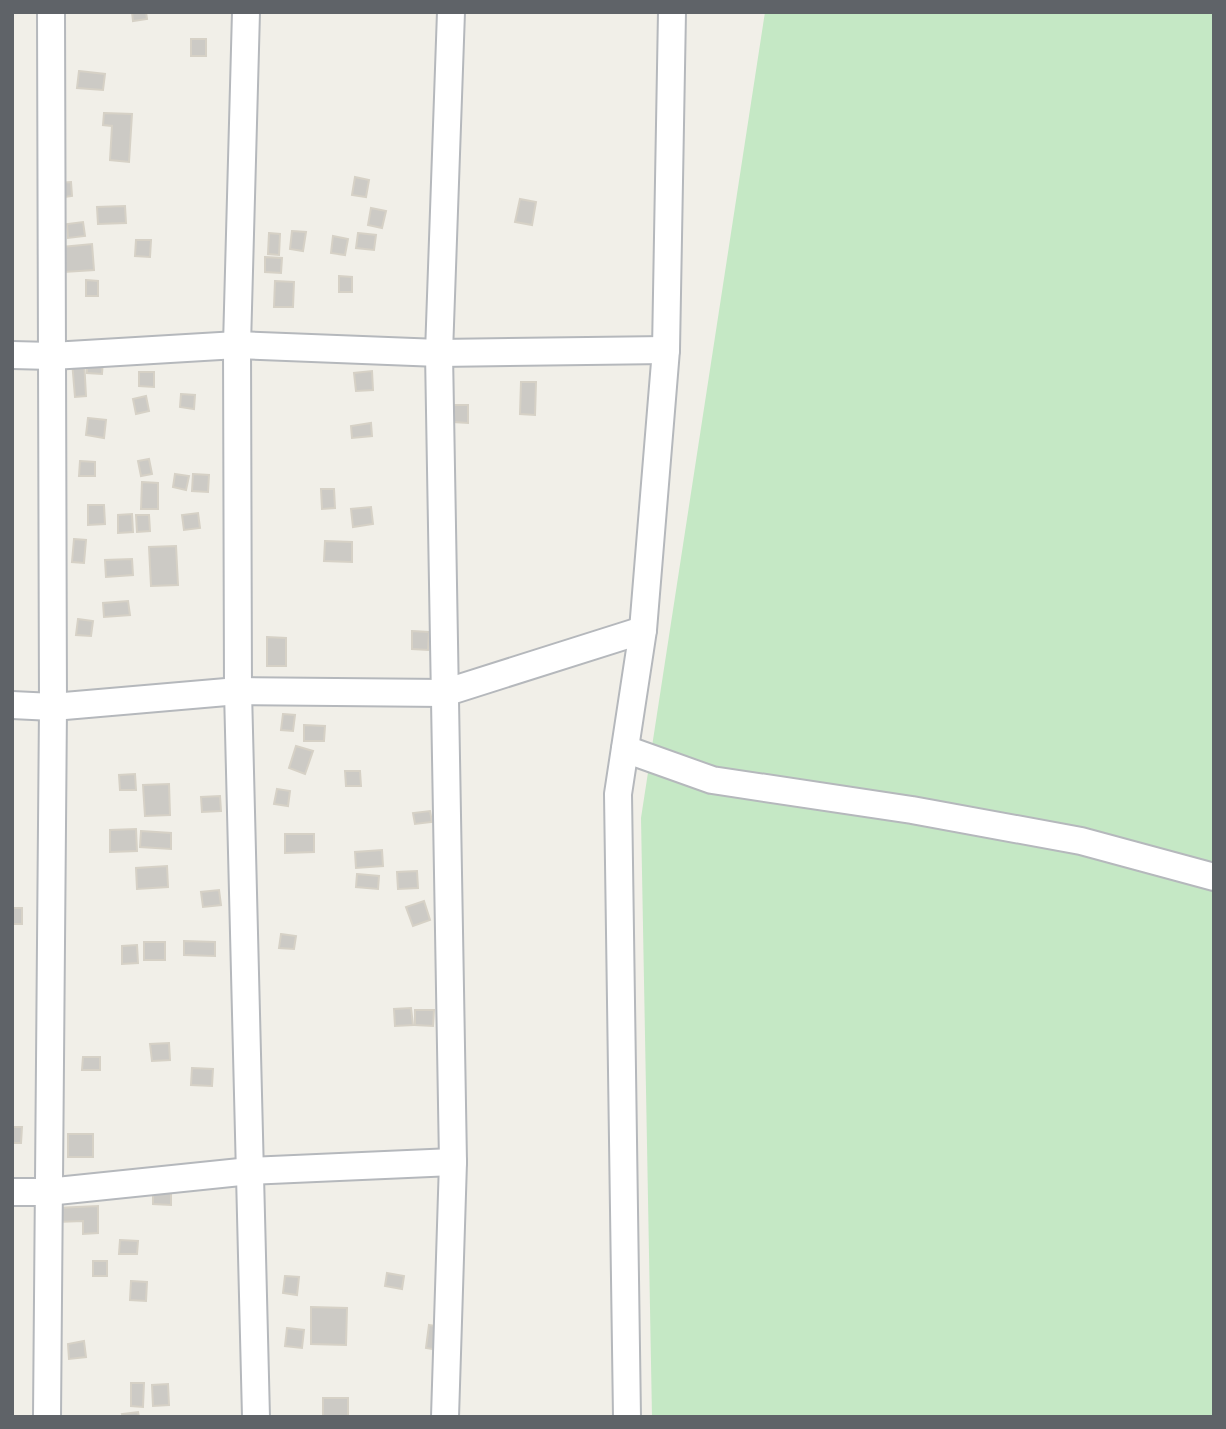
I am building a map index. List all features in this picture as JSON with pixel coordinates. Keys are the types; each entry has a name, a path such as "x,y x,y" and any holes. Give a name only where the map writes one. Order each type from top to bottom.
{"street":[{"path":"47,1417 53,707 51,12"},
{"path":"246,12 237,345 238,691 256,1417"},
{"path":"445,1417 453,1162 439,353 451,12"},
{"path":"627,1417 618,794 643,630 666,350 672,12"},
{"path":"12,355 52,356 237,345 439,353 666,350"},
{"path":"12,705 53,707 238,691 444,692 643,630"},
{"path":"625,749 712,780 912,810 1081,841 1214,877"},
{"path":"12,1192 47,1192 250,1171 453,1162"}],"green space":[{"path":"765,12 1214,12 1214,1417 652,1417 641,818"}],"building":[{"path":"132,12 146,12 147,19 133,21"},
{"path":"191,39 206,39 206,56 191,56"},
{"path":"79,71 105,74 103,90 77,88"},
{"path":"104,113 132,114 129,162 110,160 112,126 103,125"},
{"path":"355,177 369,180 366,197 352,195"},
{"path":"71,182 72,196 57,198 56,183"},
{"path":"520,199 536,202 532,225 515,222"},
{"path":"125,206 126,223 98,224 97,207"},
{"path":"371,208 386,211 382,228 368,225"},
{"path":"83,222 85,236 68,238 67,224"},
{"path":"292,231 306,232 303,251 290,249"},
{"path":"269,233 280,234 279,255 268,254"},
{"path":"358,233 376,235 374,250 356,248"},
{"path":"333,236 348,239 345,255 331,253"},
{"path":"136,240 151,240 150,257 135,256"},
{"path":"92,244 94,270 64,272 62,247"},
{"path":"265,257 282,258 281,273 265,272"},
{"path":"339,276 352,277 352,292 339,292"},
{"path":"86,280 98,281 98,296 86,296"},
{"path":"275,281 294,282 293,307 274,307"},
{"path":"84,360 86,396 75,397 72,361"},
{"path":"87,360 103,360 102,374 87,373"},
{"path":"372,371 373,390 356,391 354,373"},
{"path":"139,372 154,372 154,387 139,386"},
{"path":"521,382 536,382 535,415 520,414"},
{"path":"181,394 195,395 194,409 180,407"},
{"path":"146,396 149,411 136,414 133,399"},
{"path":"453,405 468,405 468,423 453,422"},
{"path":"88,418 106,420 104,438 86,435"},
{"path":"371,423 372,436 352,438 351,426"},
{"path":"149,459 152,474 141,476 138,461"},
{"path":"80,461 95,462 95,476 79,476"},
{"path":"175,474 189,476 186,490 173,487"},
{"path":"193,474 209,475 208,492 192,491"},
{"path":"142,482 158,483 158,509 141,509"},
{"path":"321,489 334,489 335,508 322,509"},
{"path":"88,505 104,505 105,524 88,525"},
{"path":"371,507 373,524 353,527 351,509"},
{"path":"198,513 200,528 184,530 182,515"},
{"path":"132,514 133,532 118,533 118,515"},
{"path":"136,515 149,515 150,531 137,532"},
{"path":"74,539 86,540 84,563 72,562"},
{"path":"325,541 352,542 352,562 324,561"},
{"path":"176,546 178,585 151,586 149,547"},
{"path":"132,559 133,575 106,577 105,560"},
{"path":"128,601 130,615 104,617 103,603"},
{"path":"78,619 93,621 91,636 76,635"},
{"path":"412,631 429,632 428,650 412,649"},
{"path":"267,637 286,638 286,666 267,666"},
{"path":"283,714 295,715 293,731 281,730"},
{"path":"304,725 325,726 324,741 304,741"},
{"path":"296,746 313,751 305,774 289,768"},
{"path":"345,771 360,771 361,786 346,786"},
{"path":"135,774 136,790 120,790 119,775"},
{"path":"169,784 170,815 145,816 143,785"},
{"path":"277,789 290,791 288,806 274,804"},
{"path":"220,796 221,811 202,812 201,797"},
{"path":"430,811 432,822 415,824 413,813"},
{"path":"136,829 137,851 110,852 110,830"},
{"path":"141,831 171,833 171,849 140,847"},
{"path":"285,834 314,834 314,852 285,853"},
{"path":"382,850 383,866 356,868 355,852"},
{"path":"167,866 168,887 137,889 136,868"},
{"path":"417,871 418,888 398,889 397,872"},
{"path":"357,874 379,876 378,889 356,887"},
{"path":"219,890 221,905 203,907 201,892"},
{"path":"424,901 430,920 413,926 406,907"},
{"path":"12,908 22,908 22,924 12,924"},
{"path":"281,934 296,936 294,949 279,948"},
{"path":"184,941 215,942 215,956 184,955"},
{"path":"144,942 165,942 165,960 144,960"},
{"path":"137,945 138,963 122,964 122,946"},
{"path":"411,1008 413,1025 395,1026 394,1009"},
{"path":"415,1010 434,1010 433,1026 415,1025"},
{"path":"169,1043 170,1060 152,1061 150,1044"},
{"path":"83,1057 100,1057 100,1070 82,1070"},
{"path":"192,1068 213,1069 212,1086 191,1085"},
{"path":"12,1127 22,1127 21,1143 12,1143"},
{"path":"68,1134 93,1134 93,1157 68,1157"},
{"path":"153,1189 171,1189 171,1205 153,1204"},
{"path":"98,1206 98,1233 83,1234 83,1221 57,1222 56,1208"},
{"path":"120,1240 138,1241 137,1254 119,1254"},
{"path":"93,1261 107,1261 107,1276 93,1276"},
{"path":"387,1273 404,1276 402,1289 385,1286"},
{"path":"285,1276 299,1277 297,1295 283,1293"},
{"path":"131,1281 147,1282 146,1301 130,1300"},
{"path":"311,1307 347,1308 346,1345 311,1344"},
{"path":"429,1325 442,1327 439,1350 426,1348"},
{"path":"287,1328 304,1330 302,1348 285,1346"},
{"path":"84,1341 86,1357 69,1359 68,1344"},
{"path":"131,1383 144,1383 143,1407 131,1406"},
{"path":"168,1384 169,1405 153,1406 152,1385"},
{"path":"323,1398 348,1398 348,1416 323,1416"},
{"path":"138,1412 139,1417 123,1417 122,1414"}]}
